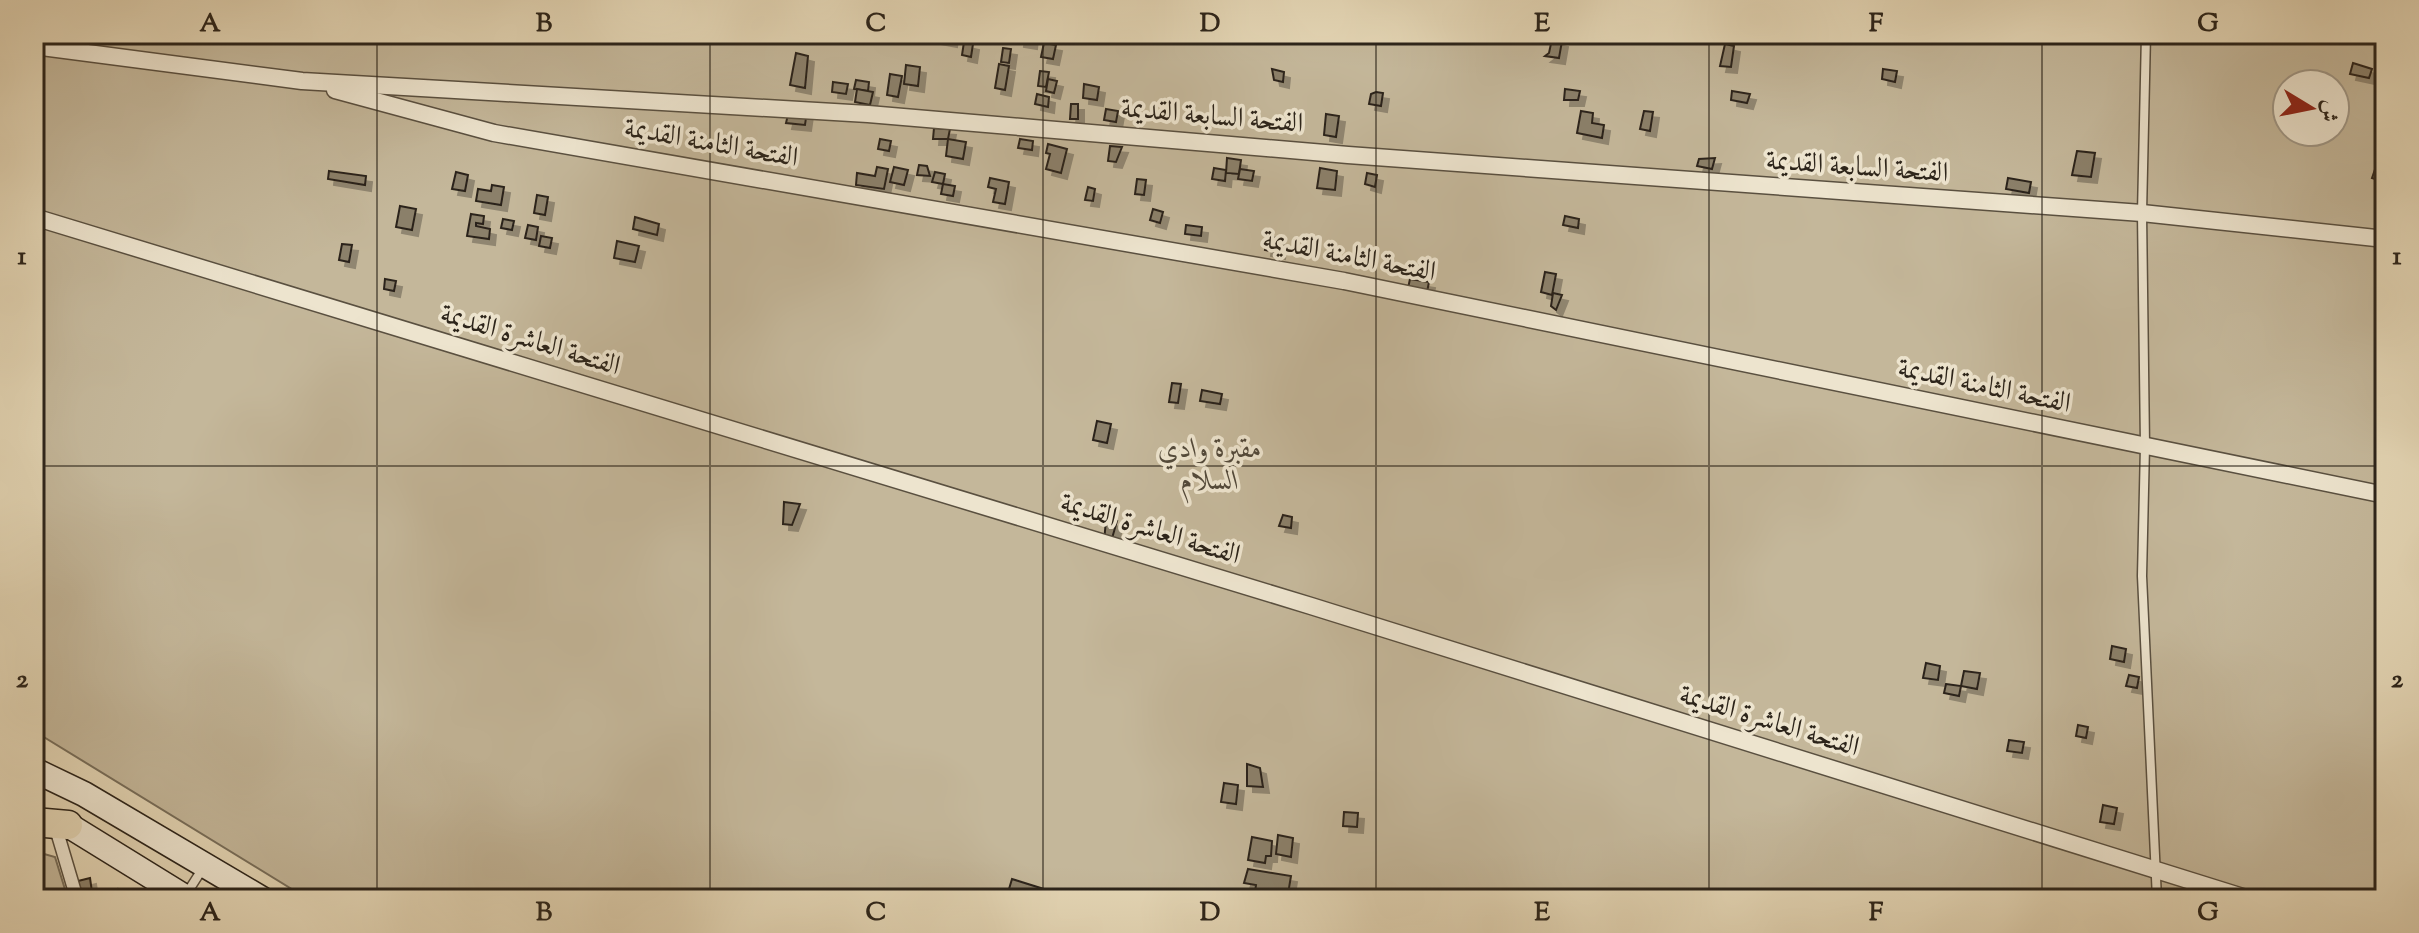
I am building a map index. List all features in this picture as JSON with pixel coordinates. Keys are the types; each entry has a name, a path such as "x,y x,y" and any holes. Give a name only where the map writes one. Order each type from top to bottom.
{"main road":[{"path":"34,770 84,794 262,899"},
{"path":"52,823 186,898"}],"street":[{"name":"الفتحة السابعة القديمة","path":"34,46 302,81 854,113 1348,155 2142,213 2385,239"},
{"name":"الفتحة الثامنة القديمة","path":"302,81 494,133 1344,281 2385,495"},
{"name":"الفتحة العاشرة القديمة","path":"34,217 1295,601 2249,899"},
{"path":"52,823 77,899"}],"lane":[{"path":"2146,34 2142,213 2145,446 2142,576 2157,899"},
{"path":"186,898 206,864"}],"green space":[{"name":"مقبرة وادي السلام","path":"34,34 2385,34 2385,899 308,899 34,731"},
{"path":"37,852 55,857 68,899 34,899"}],"building":[{"path":"929,34 952,34 951,41 929,37"},
{"path":"1019,34 1032,34 1031,43 1018,41"},
{"path":"1552,39 1562,41 1559,58 1545,56 1549,53"},
{"path":"964,42 973,44 971,57 962,55"},
{"path":"1044,43 1056,45 1053,59 1041,57"},
{"path":"1725,44 1734,46 1731,67 1720,66"},
{"path":"1003,48 1011,49 1009,63 1001,62"},
{"path":"796,53 808,56 805,88 790,85"},
{"path":"2353,63 2372,69 2369,78 2351,74"},
{"path":"999,64 1009,66 1005,90 995,88"},
{"path":"906,65 920,67 918,86 904,84"},
{"path":"1272,69 1284,72 1283,82 1274,80"},
{"path":"1883,69 1897,71 1895,82 1882,79"},
{"path":"1040,71 1049,72 1046,87 1038,86"},
{"path":"890,74 902,76 898,97 887,95"},
{"path":"1048,79 1057,81 1054,93 1046,91"},
{"path":"856,80 869,82 868,91 854,89"},
{"path":"833,82 848,84 846,94 832,92"},
{"path":"1084,84 1099,87 1097,100 1083,98"},
{"path":"857,89 873,92 870,105 855,102"},
{"path":"1565,89 1580,91 1578,100 1564,100"},
{"path":"1732,91 1750,94 1747,103 1731,100"},
{"path":"1383,93 1381,106 1369,104 1371,94"},
{"path":"1037,94 1049,97 1048,107 1035,104"},
{"path":"1071,104 1078,104 1078,119 1070,119"},
{"path":"1106,109 1118,111 1116,122 1104,120"},
{"path":"789,110 807,111 805,125 786,123"},
{"path":"1581,111 1593,113 1592,123 1604,125 1602,138 1577,133"},
{"path":"1644,111 1653,112 1650,131 1640,129"},
{"path":"1326,114 1339,116 1336,137 1324,135"},
{"path":"934,128 950,129 948,139 933,139"},
{"path":"880,139 891,141 889,151 878,149"},
{"path":"948,139 966,142 963,159 946,156"},
{"path":"1020,139 1033,141 1032,150 1018,148"},
{"path":"1048,144 1067,149 1061,173 1046,169 1050,154 1046,153"},
{"path":"1110,146 1122,147 1116,162 1108,161"},
{"path":"2077,151 2095,153 2091,177 2072,175"},
{"path":"2381,152 2385,153 2385,182 2372,178"},
{"path":"1227,158 1241,160 1239,174 1226,173"},
{"path":"1715,158 1712,169 1697,166 1699,159"},
{"path":"919,165 927,166 930,176 917,175"},
{"path":"877,167 888,169 884,189 856,185 857,173 875,176"},
{"path":"894,167 908,170 904,185 890,182"},
{"path":"1214,168 1226,170 1225,181 1212,179"},
{"path":"1320,168 1337,171 1335,190 1317,188"},
{"path":"1240,169 1254,171 1252,181 1238,179"},
{"path":"329,171 366,176 365,185 328,179"},
{"path":"456,172 468,175 465,191 452,189"},
{"path":"935,172 945,174 943,184 932,182"},
{"path":"1367,173 1377,175 1375,187 1365,184"},
{"path":"990,178 1009,182 1005,204 993,202 996,189 988,187"},
{"path":"2008,178 2031,182 2029,193 2006,189"},
{"path":"1137,179 1146,180 1144,195 1135,194"},
{"path":"943,184 955,186 953,196 941,194"},
{"path":"492,185 504,187 501,205 476,201 478,189 491,191"},
{"path":"1088,187 1095,189 1093,201 1085,200"},
{"path":"537,195 548,197 545,215 534,213"},
{"path":"400,206 416,209 412,230 396,227"},
{"path":"1153,209 1163,212 1160,223 1150,220"},
{"path":"471,214 484,216 483,224 476,223 476,226 490,229 489,239 467,236"},
{"path":"1565,216 1579,219 1578,228 1563,225"},
{"path":"635,217 659,224 657,235 633,229"},
{"path":"503,219 514,221 512,230 501,228"},
{"path":"528,225 538,227 536,240 525,238"},
{"path":"1186,225 1202,227 1201,236 1185,234"},
{"path":"541,236 552,238 550,248 539,246"},
{"path":"1267,236 1281,239 1279,253 1265,250"},
{"path":"617,241 639,246 635,262 614,258"},
{"path":"342,244 352,245 349,262 339,260"},
{"path":"1545,272 1556,274 1552,295 1541,292"},
{"path":"385,279 396,281 394,291 384,289"},
{"path":"1410,279 1429,282 1426,297 1407,293"},
{"path":"1553,293 1562,295 1556,310 1551,306"},
{"path":"1172,383 1181,384 1178,403 1169,402"},
{"path":"1202,390 1222,394 1220,404 1200,401"},
{"path":"1097,421 1111,424 1107,443 1093,440"},
{"path":"784,502 800,504 792,525 783,524"},
{"path":"1283,515 1292,517 1291,528 1279,526"},
{"path":"1106,520 1117,521 1111,542 1104,542"},
{"path":"2112,646 2126,649 2124,662 2110,659"},
{"path":"1926,663 1940,666 1938,680 1923,678"},
{"path":"1964,671 1980,673 1977,689 1961,686"},
{"path":"2129,675 2139,677 2137,688 2126,686"},
{"path":"1946,684 1961,686 1959,696 1944,693"},
{"path":"2078,725 2088,727 2086,738 2076,736"},
{"path":"2009,740 2024,742 2022,753 2007,751"},
{"path":"1247,764 1260,768 1263,787 1247,786"},
{"path":"1224,783 1238,785 1236,804 1221,802"},
{"path":"2103,805 2117,808 2114,824 2100,822"},
{"path":"1344,812 1358,813 1357,827 1343,826"},
{"path":"1278,835 1293,838 1291,857 1276,854"},
{"path":"1252,837 1272,841 1271,856 1266,856 1265,863 1248,860"},
{"path":"1248,869 1291,876 1288,894 1255,892 1256,885 1244,883"},
{"path":"90,878 92,892 81,895 78,881"},
{"path":"1012,879 1047,890 1044,899 1006,899"},
{"path":"118,889 133,897 132,899 111,897"}]}
